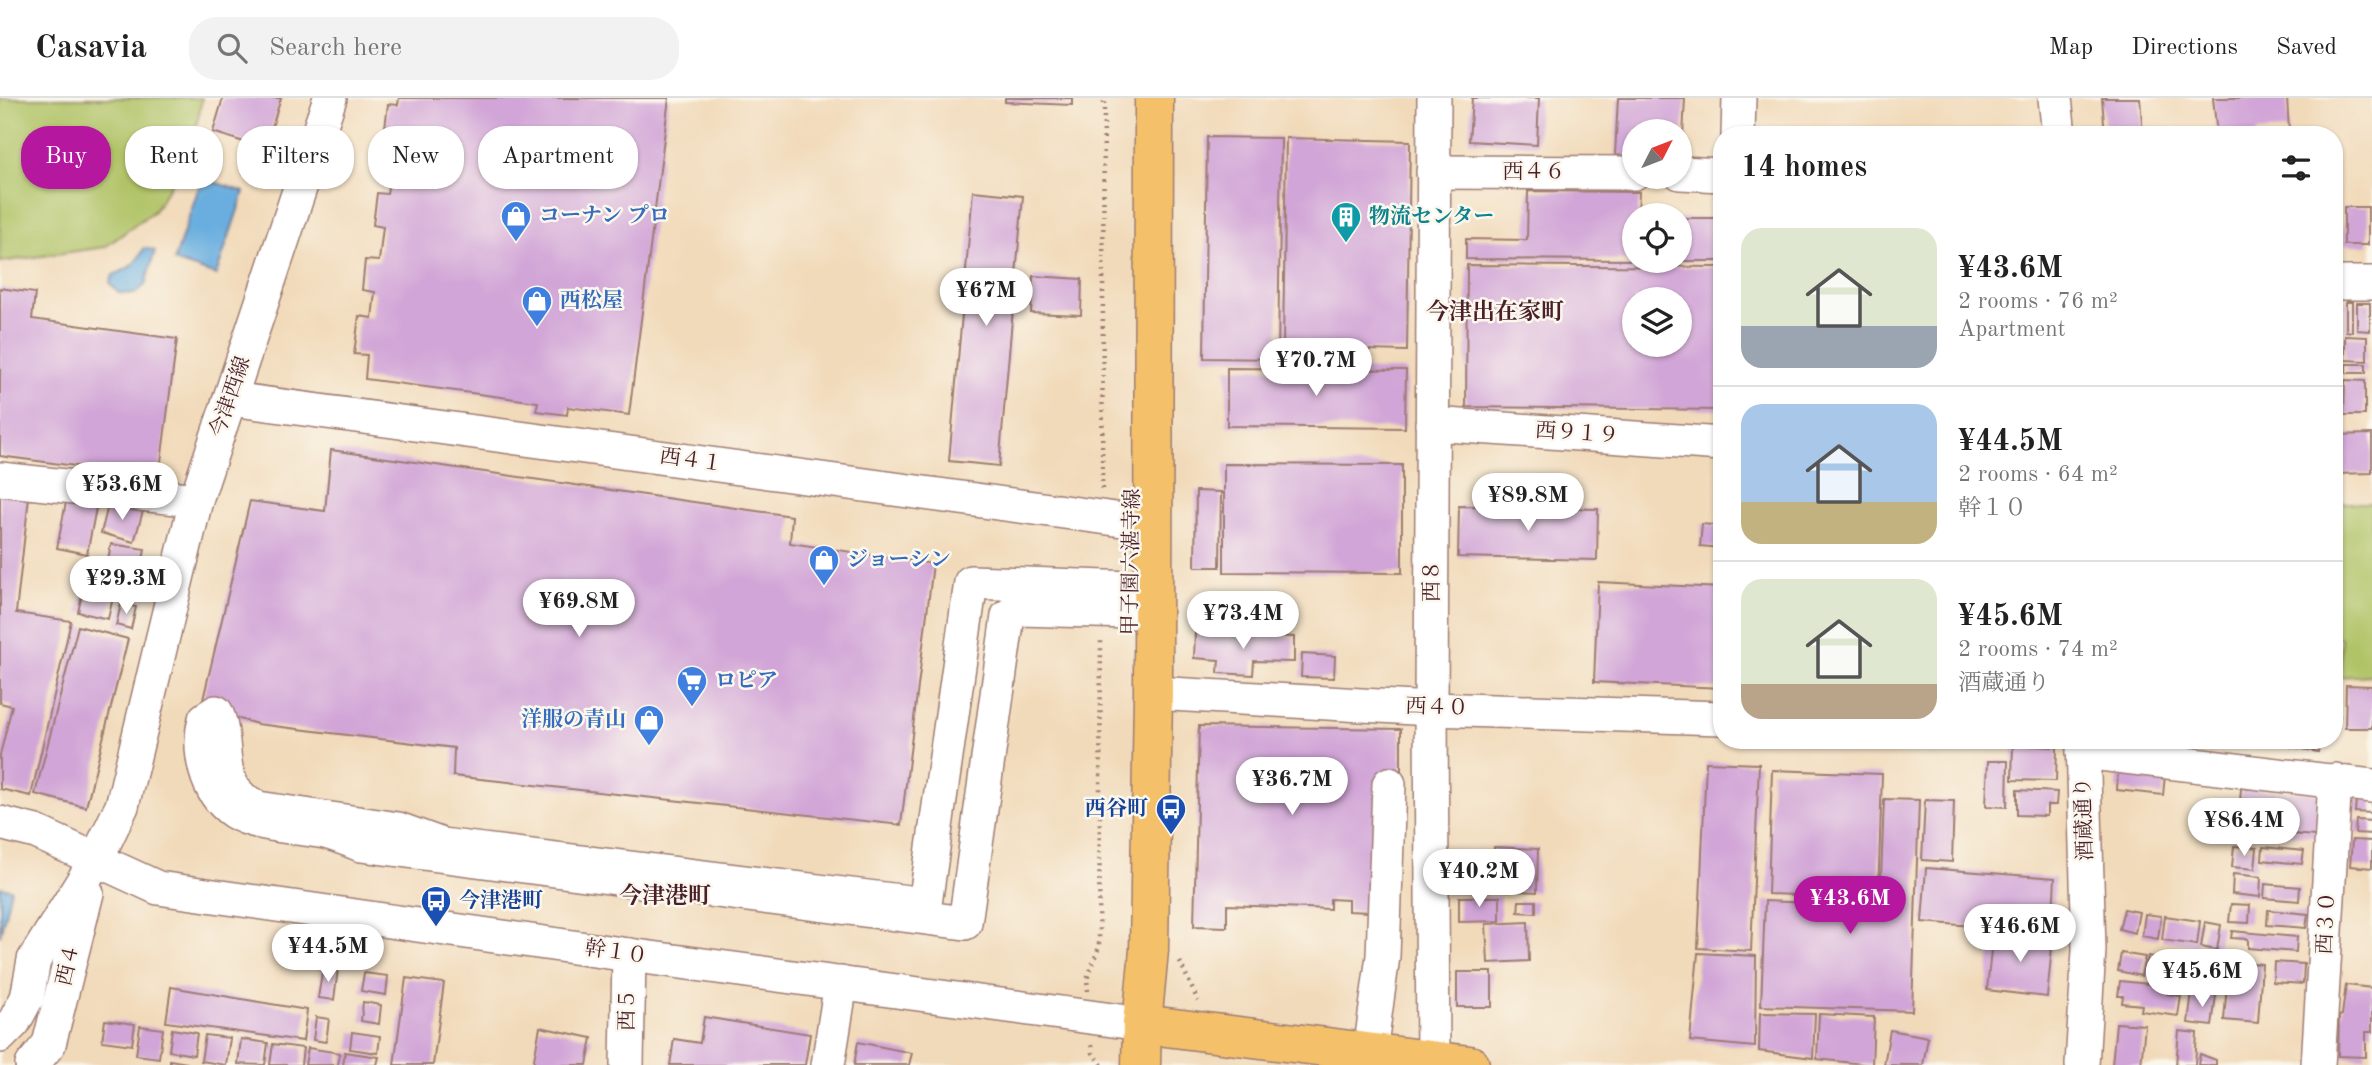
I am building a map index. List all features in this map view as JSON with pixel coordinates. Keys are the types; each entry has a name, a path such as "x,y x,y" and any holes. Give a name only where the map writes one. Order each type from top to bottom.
{"main road":[{"name":"甲子園六湛寺線","path":"1134,98 1143,523 1153,693 1149,950 1141,1065"},
{"name":"甲子園六湛寺線","path":"1142,1024 1124,948 1131,600 1143,523 1154,98"},
{"path":"1142,1024 1370,1052 1433,1063 1470,1065"}],"street":[{"name":"今津西線","path":"96,860 122,806 196,500 330,98"},
{"name":"西８","path":"1433,1063 1431,709 1434,98"},
{"path":"1738,126 1739,98"},
{"path":"2055,98 2058,126"},
{"name":"西４６","path":"1433,172 1622,173"},
{"path":"1692,174 1713,175"},
{"path":"2343,283 2372,283"},
{"name":"西４１","path":"231,399 1143,523"},
{"name":"西９１９","path":"1432,424 1713,443"},
{"path":"0,479 196,500"},
{"path":"971,582 1131,600 1018,609 1008,616 965,923 361,845 328,833 258,820 236,813 221,800 205,773 202,732 205,719 216,712 223,725 228,779 239,796 258,808 398,829 442,845 925,904 971,582"},
{"name":"西４０","path":"1153,693 1431,709 1713,718"},
{"name":"酒蔵通り","path":"2082,1065 2089,950 2083,749"},
{"path":"2105,749 2372,786"},
{"name":"西３０","path":"2318,1065 2335,780"},
{"path":"1370,1052 1382,956 1389,783"},
{"name":"幹１０","path":"0,823 36,832 158,888 1142,1024"},
{"path":"0,1036 14,1022 27,998 34,960 96,860"},
{"name":"西４","path":"32,1065 49,1044 59,1010 69,957 96,860"},
{"name":"西５","path":"627,1065 629,955"},
{"path":"1382,956 1432,958"},
{"path":"828,1065 841,983"}],"green space":[{"path":"0,98 202,98 197,126 125,126 125,189 168,189 154,211 105,247 0,262"},
{"path":"2343,503 2372,503 2372,675 2343,677"}],"water":[{"path":"223,185 244,192 216,275 174,261 198,189 223,189"},
{"path":"144,248 155,251 145,285 135,294 119,293 110,283 113,275 132,265"},
{"path":"0,887 11,889 0,936"}],"building":[{"path":"223,98 281,98 272,126 237,126 237,140 223,135 223,126 215,126"},
{"name":"コーナン プロ","path":"399,98 669,98 629,415 568,407 567,415 536,411 538,402 365,379 367,355 354,354 359,316 372,318 375,292 362,290 365,260 379,261 383,227 373,225 377,193 387,194 388,189 464,189 464,126 385,126 388,104 398,105"},
{"path":"1005,98 1072,98 1072,105 1005,102"},
{"path":"1472,98 1539,98 1537,145 1469,141"},
{"path":"1618,98 1685,98 1684,119 1622,119 1622,155 1615,155"},
{"path":"2102,98 2140,98 2142,126 2104,126"},
{"path":"2213,98 2287,98 2289,126 2216,126"},
{"path":"1207,137 1281,138 1278,359 1204,358"},
{"name":"物流センター","path":"1286,138 1410,141 1407,351 1283,348"},
{"path":"973,191 1023,196 999,466 949,461"},
{"path":"1528,191 1639,192 1639,203 1622,203 1622,260 1466,259 1466,239 1527,240"},
{"path":"2344,207 2368,207 2368,245 2344,245"},
{"path":"1692,218 1713,218 1713,261 1692,261"},
{"path":"1467,265 1622,266 1622,273 1692,273 1692,267 1713,267 1713,410 1466,407"},
{"path":"1033,276 1082,279 1081,315 1031,313"},
{"path":"0,288 35,293 32,319 177,339 159,477 0,456"},
{"path":"2346,302 2352,302 2352,332 2346,331"},
{"path":"2357,303 2370,303 2370,331 2357,330"},
{"path":"2345,336 2367,337 2367,361 2345,360"},
{"path":"2346,364 2366,364 2366,373 2346,373"},
{"path":"1227,368 1406,370 1405,428 1227,426"},
{"path":"2345,380 2365,381 2365,415 2344,415"},
{"path":"2372,434 2372,473 2343,474 2343,435"},
{"path":"331,450 792,516 790,543 933,564 901,825 453,776 454,748 257,724 201,708 250,501 325,511"},
{"path":"1224,464 1402,465 1402,573 1224,572"},
{"path":"1196,491 1221,492 1220,567 1195,567"},
{"path":"0,494 29,497 16,613 71,621 31,796 0,789 0,755 12,706 0,703"},
{"path":"66,502 96,508 87,554 57,548"},
{"path":"109,502 143,511 134,542 101,533"},
{"path":"1459,506 1598,509 1597,560 1458,557"},
{"path":"1702,524 1713,525 1713,547 1700,546"},
{"path":"111,544 145,549 142,567 108,561"},
{"path":"89,564 119,571 108,619 78,612"},
{"path":"1598,582 1713,588 1713,688 1594,682"},
{"path":"121,604 136,607 131,629 116,625"},
{"path":"78,626 128,639 86,807 35,794"},
{"path":"1195,633 1294,637 1294,662 1254,661 1253,675 1218,673 1219,660 1194,658"},
{"path":"1302,654 1335,656 1334,678 1301,677"},
{"path":"2346,685 2372,686 2372,728 2345,728"},
{"path":"1199,726 1401,729 1401,784 1370,912 1348,911 1348,900 1330,899 1330,909 1227,905 1227,927 1194,926"},
{"path":"2013,749 2057,749 2056,781 2012,780"},
{"path":"1988,761 2008,761 2007,807 1986,806"},
{"path":"1706,762 1759,764 1751,951 1698,948"},
{"path":"1772,770 1882,774 1878,898 1768,894"},
{"path":"2118,770 2165,775 2163,795 2117,790"},
{"path":"2241,788 2318,794 2315,836 2238,830"},
{"path":"2017,790 2057,792 2056,805 2047,805 2047,816 2017,815"},
{"path":"1884,799 1919,800 1912,1011 1761,1006 1765,901 1880,906"},
{"path":"2356,799 2372,800 2372,813 2355,812"},
{"path":"1925,800 1954,801 1952,862 1922,860"},
{"path":"2356,820 2372,821 2372,834 2355,833"},
{"path":"2352,840 2372,841 2372,868 2350,866"},
{"path":"2234,846 2257,848 2255,869 2232,867"},
{"path":"1494,847 1538,849 1537,892 1492,890"},
{"path":"2263,847 2304,851 2302,864 2262,860"},
{"path":"1454,868 1491,869 1490,891 1453,890"},
{"path":"1926,868 2055,878 2052,932 1922,922"},
{"path":"2233,874 2261,877 2260,897 2232,894"},
{"path":"2265,884 2300,887 2299,901 2264,898"},
{"path":"1459,897 1500,897 1500,921 1459,922"},
{"path":"1519,901 1536,901 1536,913 1518,912"},
{"path":"2231,904 2250,905 2249,923 2229,922"},
{"path":"2124,909 2139,912 2135,933 2119,929"},
{"path":"2268,910 2308,914 2306,928 2267,925"},
{"path":"2145,914 2161,916 2158,939 2142,936"},
{"path":"2165,916 2200,921 2197,945 2162,940"},
{"path":"1528,922 1529,961 1488,963 1486,924"},
{"path":"2205,922 2221,925 2217,950 2201,947"},
{"path":"1993,930 2053,937 2047,997 1987,990"},
{"path":"2232,931 2297,937 2296,952 2248,948 2248,939 2231,938"},
{"path":"1698,953 1756,956 1755,1047 1690,1041"},
{"path":"2121,953 2145,957 2141,976 2118,971"},
{"path":"2148,956 2175,961 2172,981 2145,976"},
{"path":"2204,957 2218,959 2214,988 2200,986"},
{"path":"2179,961 2199,964 2195,985 2175,982"},
{"path":"2229,961 2262,964 2258,1023 2224,1020"},
{"path":"2274,962 2304,964 2303,984 2273,982"},
{"path":"323,967 338,969 334,1000 318,998"},
{"path":"1457,972 1492,972 1492,1007 1457,1007"},
{"path":"364,973 388,976 386,995 361,991"},
{"path":"406,978 444,983 433,1065 394,1065"},
{"path":"2120,981 2168,986 2167,994 2181,996 2178,1016 2141,1011 2142,1005 2122,1003 2123,996 2118,996"},
{"path":"2346,985 2372,988 2372,1032 2366,1032 2366,1057 2338,1056 2339,1016 2342,1015"},
{"path":"171,987 307,1010 303,1041 166,1022"},
{"path":"2192,991 2216,995 2212,1026 2188,1023"},
{"path":"363,1002 381,1005 379,1024 361,1021"},
{"path":"1760,1013 1815,1014 1813,1058 1759,1051"},
{"path":"1819,1014 1874,1017 1872,1065 1817,1059"},
{"path":"316,1017 329,1019 326,1042 313,1040"},
{"path":"704,1017 810,1034 805,1065 670,1065 674,1039 700,1043"},
{"path":"105,1020 135,1024 132,1045 102,1041"},
{"path":"2116,1023 2145,1025 2141,1065 2112,1065"},
{"path":"140,1026 163,1029 159,1058 136,1055"},
{"path":"540,1027 592,1038 587,1065 533,1065"},
{"path":"172,1029 197,1033 194,1055 169,1051"},
{"path":"1890,1030 1928,1037 1923,1065 1884,1065"},
{"path":"2179,1031 2197,1033 2195,1065 2176,1065"},
{"path":"352,1032 380,1036 378,1053 350,1049"},
{"path":"205,1035 230,1038 226,1065 201,1061"},
{"path":"241,1039 268,1043 265,1065 238,1064"},
{"path":"858,1042 912,1053 909,1065 854,1065"},
{"path":"273,1044 303,1048 301,1065 270,1065"},
{"path":"308,1048 340,1053 338,1065 305,1065"},
{"path":"345,1052 379,1057 377,1065 343,1065"},
{"path":"2200,1054 2216,1060 2216,1065 2198,1065"},
{"path":"170,1060 187,1063 187,1065 170,1065"}],"place":[{"name":"コーナン プロ","path":"516,243"},
{"name":"物流センター","path":"1346,244"},
{"name":"西松屋","path":"537,328"},
{"name":"ジョーシン","path":"824,587"},
{"name":"ロピア","path":"692,708"},
{"name":"洋服の青山","path":"649,747"},
{"name":"西谷町","path":"1171,836"},
{"name":"今津港町","path":"436,928"}],"district":[{"name":"今津出在家町","path":"1495,312"},
{"name":"今津港町","path":"665,896"}]}
